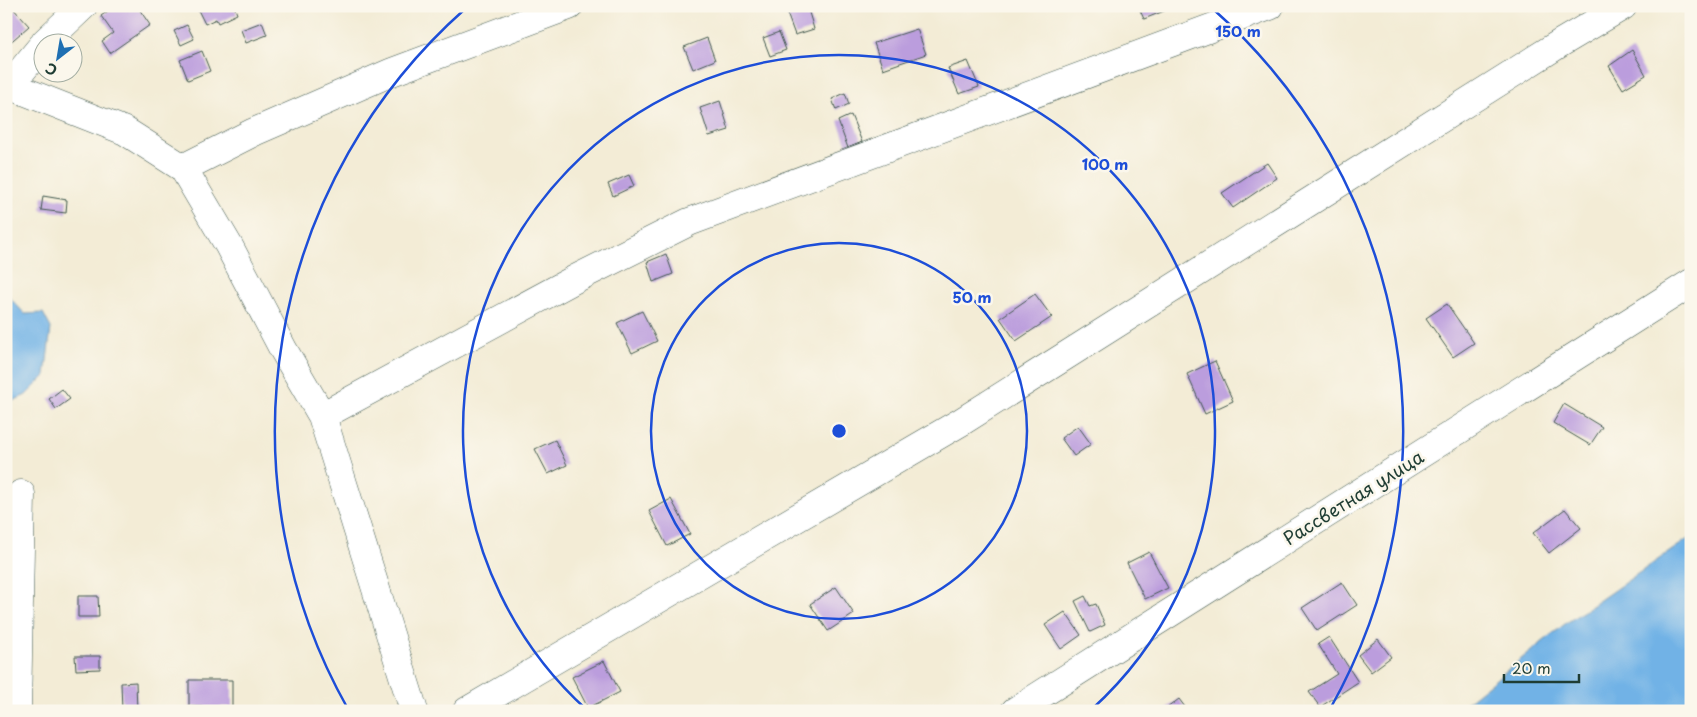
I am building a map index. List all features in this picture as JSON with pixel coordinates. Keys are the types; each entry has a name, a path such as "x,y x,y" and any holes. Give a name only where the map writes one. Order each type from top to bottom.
{"street":[{"path":"56,32 83,6"},
{"path":"183,168 254,132 392,72 570,6"},
{"path":"322,416 576,278 689,222 1270,6"},
{"path":"467,711 961,422 1559,44 1623,6"},
{"path":"32,57 8,85 125,131 183,168 229,246 322,416 414,711"},
{"name":"Рассветная улица","path":"1016,711 1691,283"},
{"path":"17,711 21,494"}],"water":[{"path":"6,294 25,314 43,313 51,328 45,376 26,395 6,404"},
{"path":"1691,537 1691,711 1456,711 1565,624"}],"building":[{"path":"6,6 11,6 29,26 6,46"},
{"path":"115,6 137,6 150,25 110,53 102,41 113,33 101,16"},
{"path":"200,6 234,6 237,14 218,23 216,19 205,24 197,8"},
{"path":"789,6 807,6 814,29 795,35 785,8"},
{"path":"1138,6 1167,6 1169,9 1144,19"},
{"path":"262,22 267,35 246,43 241,30"},
{"path":"187,25 194,39 181,45 174,31"},
{"path":"917,29 926,54 883,69 874,43"},
{"path":"779,32 786,50 770,56 763,38"},
{"path":"707,38 715,60 693,69 684,47"},
{"path":"1632,50 1646,75 1623,89 1609,66"},
{"path":"202,51 210,71 188,80 180,60"},
{"path":"968,61 979,87 959,94 948,68"},
{"path":"845,93 849,104 836,110 832,99"},
{"path":"720,101 729,130 709,136 700,108"},
{"path":"851,115 862,142 848,148 838,121"},
{"path":"1267,163 1277,178 1233,208 1222,193"},
{"path":"629,175 634,186 613,196 608,184"},
{"path":"43,196 67,200 66,213 41,210"},
{"path":"666,254 673,274 653,282 647,262"},
{"path":"1035,294 1052,317 1016,341 1000,318"},
{"path":"1447,304 1474,343 1453,357 1426,318"},
{"path":"642,311 657,341 632,353 617,323"},
{"path":"1215,361 1233,401 1205,414 1187,374"},
{"path":"62,389 70,399 56,409 49,399"},
{"path":"1564,404 1602,427 1590,445 1553,423"},
{"path":"1078,426 1091,444 1074,456 1061,438"},
{"path":"555,440 567,465 548,474 535,449"},
{"path":"671,499 690,534 667,546 649,511"},
{"path":"1565,509 1581,528 1549,553 1533,533"},
{"path":"1149,552 1168,588 1145,599 1127,563"},
{"path":"1342,582 1357,605 1317,631 1302,608"},
{"path":"836,587 854,614 828,631 810,604"},
{"path":"78,596 98,596 99,617 78,617"},
{"path":"1085,596 1090,606 1096,604 1105,625 1090,632 1075,601"},
{"path":"1065,612 1081,635 1061,649 1045,625"},
{"path":"1329,637 1358,682 1320,707 1309,692 1337,674 1318,644"},
{"path":"1378,639 1391,657 1371,672 1358,655"},
{"path":"75,656 100,656 100,669 76,670"},
{"path":"604,661 620,692 588,708 572,677"},
{"path":"189,680 232,680 232,707 189,707"},
{"path":"136,682 137,711 122,711 121,683"},
{"path":"1179,699 1188,711 1163,711"}]}
